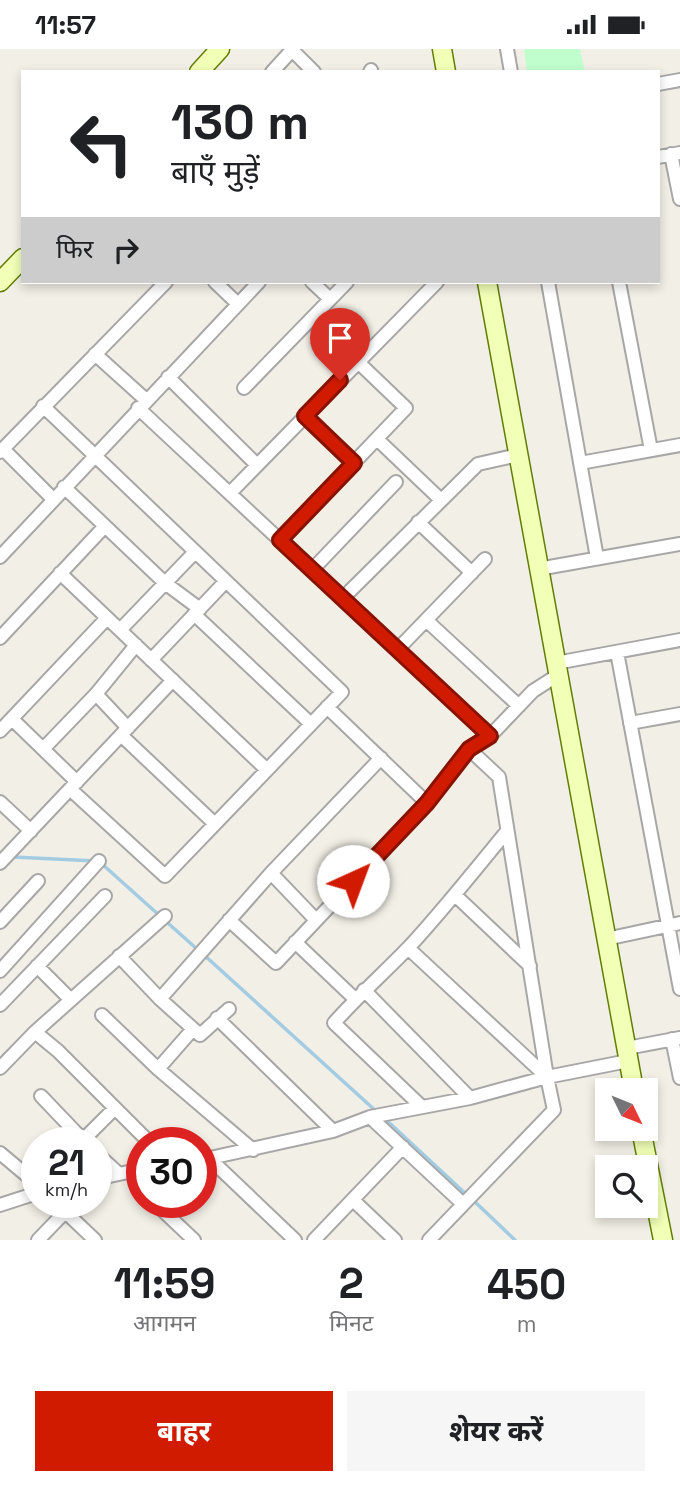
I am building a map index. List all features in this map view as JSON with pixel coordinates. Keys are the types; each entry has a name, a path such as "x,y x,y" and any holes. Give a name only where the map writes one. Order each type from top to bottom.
{"street":[{"path":"201,70 220,49"},
{"path":"442,49 446,70"},
{"path":"507,49 511,70"},
{"path":"274,70 291,50 312,70"},
{"path":"660,84 680,80"},
{"path":"670,154 680,199"},
{"path":"0,282 21,260"},
{"path":"53,499 1,450 164,284"},
{"path":"217,284 238,304"},
{"path":"0,557 257,284"},
{"path":"314,284 330,299"},
{"path":"244,389 345,284"},
{"path":"230,493 435,284"},
{"path":"486,284 632,1078"},
{"path":"548,284 597,558"},
{"path":"619,284 652,450"},
{"path":"95,354 230,493 490,736"},
{"path":"280,540 406,408 358,362"},
{"path":"169,377 257,465"},
{"path":"12,719 44,748 74,785 165,876 342,692 43,406"},
{"path":"305,416 354,463"},
{"path":"377,439 441,500"},
{"path":"580,463 680,445"},
{"path":"350,591 478,464 518,455"},
{"path":"312,570 396,482"},
{"path":"64,487 311,724"},
{"path":"418,522 472,573"},
{"path":"0,638 105,526"},
{"path":"538,569 680,544"},
{"path":"120,630 195,552"},
{"path":"397,650 485,559"},
{"path":"60,573 267,770"},
{"path":"151,660 226,581"},
{"path":"0,617 10,627"},
{"path":"0,731 107,618"},
{"path":"426,620 519,706"},
{"path":"229,920 276,963 427,803 469,749 490,736 557,669 617,652 680,640"},
{"path":"44,748 96,694 136,645"},
{"path":"617,652 674,924 680,989"},
{"path":"0,863 173,680"},
{"path":"96,694 124,731 215,824"},
{"path":"327,708 427,803"},
{"path":"630,723 680,714"},
{"path":"429,1240 554,1110 499,777 469,749"},
{"path":"160,999 271,873 381,758"},
{"path":"0,802 30,831"},
{"path":"422,1107 334,1023 408,948 507,831"},
{"path":"0,971 99,861"},
{"path":"271,873 316,920"},
{"path":"0,922 38,881"},
{"path":"455,895 530,966"},
{"path":"0,1005 105,896"},
{"path":"0,1068 35,1032 165,916"},
{"path":"606,939 674,924"},
{"path":"295,942 360,995 470,1098"},
{"path":"408,948 547,1077"},
{"path":"119,956 160,999 200,1035 229,1009"},
{"path":"37,966 71,1000"},
{"path":"102,1015 158,1069 253,1150"},
{"path":"217,1018 333,1131"},
{"path":"158,1069 193,1029"},
{"path":"35,1032 58,1051 134,1127"},
{"path":"217,1157 333,1131 370,1117 470,1098 676,1038 680,1078"},
{"path":"41,1096 70,1127"},
{"path":"98,1127 116,1108"},
{"path":"370,1117 468,1200"},
{"path":"643,1141 663,1240"},
{"path":"314,1240 403,1147"},
{"path":"0,1153 21,1171"},
{"path":"112,1168 119,1174"},
{"path":"217,1170 295,1240"},
{"path":"112,1176 126,1172"},
{"path":"0,1205 21,1198"},
{"path":"353,1200 395,1240"},
{"path":"38,1240 59,1218"},
{"path":"70,1218 95,1240"},
{"path":"171,1218 194,1240"}],"green space":[{"path":"524,49 580,49 585,70 527,70"}],"waterway":[{"path":"13,857 96,861"},
{"path":"102,864 198,950"},
{"path":"204,955 377,1112"},
{"path":"383,1117 467,1195"},
{"path":"473,1200 515,1240"}],"route":[{"path":"340,380 305,416 354,463 280,540 490,736 469,749 427,803 353,881"}]}
